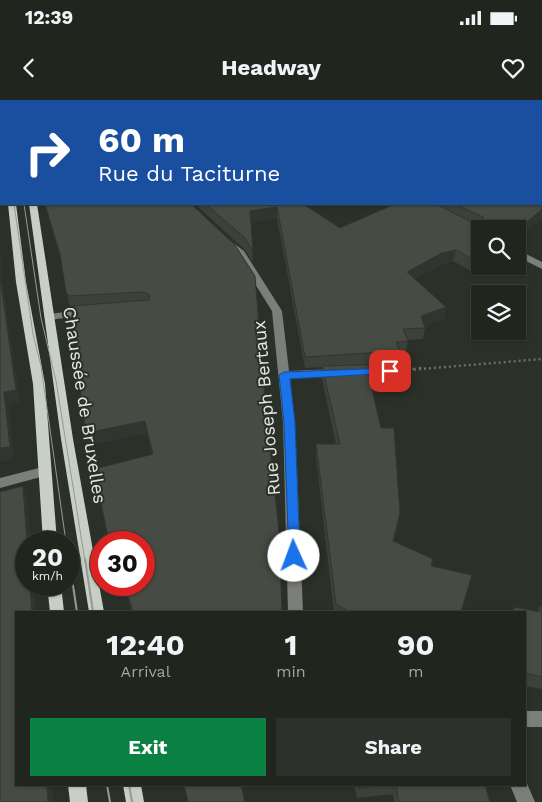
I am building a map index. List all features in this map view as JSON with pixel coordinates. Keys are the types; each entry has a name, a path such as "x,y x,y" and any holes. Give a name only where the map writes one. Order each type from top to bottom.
{"main road":[{"path":"12,205 21,282 39,384 49,531"},
{"name":"Chaussée de Bruxelles","path":"33,205 67,439 97,611"},
{"path":"55,596 57,611"},
{"path":"76,786 79,802"},
{"path":"132,786 135,802"}],"street":[{"name":"Rue Joseph Bertaux","path":"219,233 241,254 277,311 289,422 296,611"},
{"path":"526,257 542,266"},
{"path":"50,317 98,311"},
{"path":"284,375 351,373"},
{"path":"0,483 44,472"},
{"path":"526,719 542,719"},
{"path":"519,786 526,802"}],"path":[{"path":"390,371 542,359"}],"building":[{"path":"45,205 192,205 235,245 255,276 266,412 279,531 282,611 133,611 128,596 155,596 155,531 107,531 94,469 153,454 145,421 86,433 75,349 78,349 71,306 149,300 150,295 144,292 69,296 66,292 60,254"},
{"path":"207,205 305,205 340,228 393,205 438,205 471,222 471,258 456,250 442,253 407,272 446,307 421,316 425,328 403,329 408,341 396,342 400,351 305,357 277,207 250,211 253,251 245,238"},
{"path":"457,205 542,205 542,209 526,223 526,220 483,220 483,217"},
{"path":"0,277 16,390 4,392 10,447 0,448"},
{"path":"395,362 397,365 367,368 381,428 394,428 400,513 393,541 433,559 431,566 472,575 461,611 348,611 336,604 316,444 340,444 322,366 392,364"},
{"path":"23,486 26,531 15,531 15,596 31,596 32,611 15,611 15,786 47,786 48,802 0,802 0,492"},
{"path":"540,606 542,607 542,677 526,673 526,611 514,611 514,607 540,612"},
{"path":"184,786 241,786 245,802 188,802"},
{"path":"358,786 376,786 359,788"},
{"path":"396,786 485,786 490,802 399,802"}],"tram line":[{"path":"14,205 33,334 41,366 64,531"},
{"path":"24,205 41,318 56,381 85,561"},
{"path":"85,559 93,611"},
{"path":"75,596 77,611"},
{"path":"107,786 110,802"},
{"path":"129,786 132,802"}],"route":[{"path":"294,556 289,422 284,375 390,371"}]}
